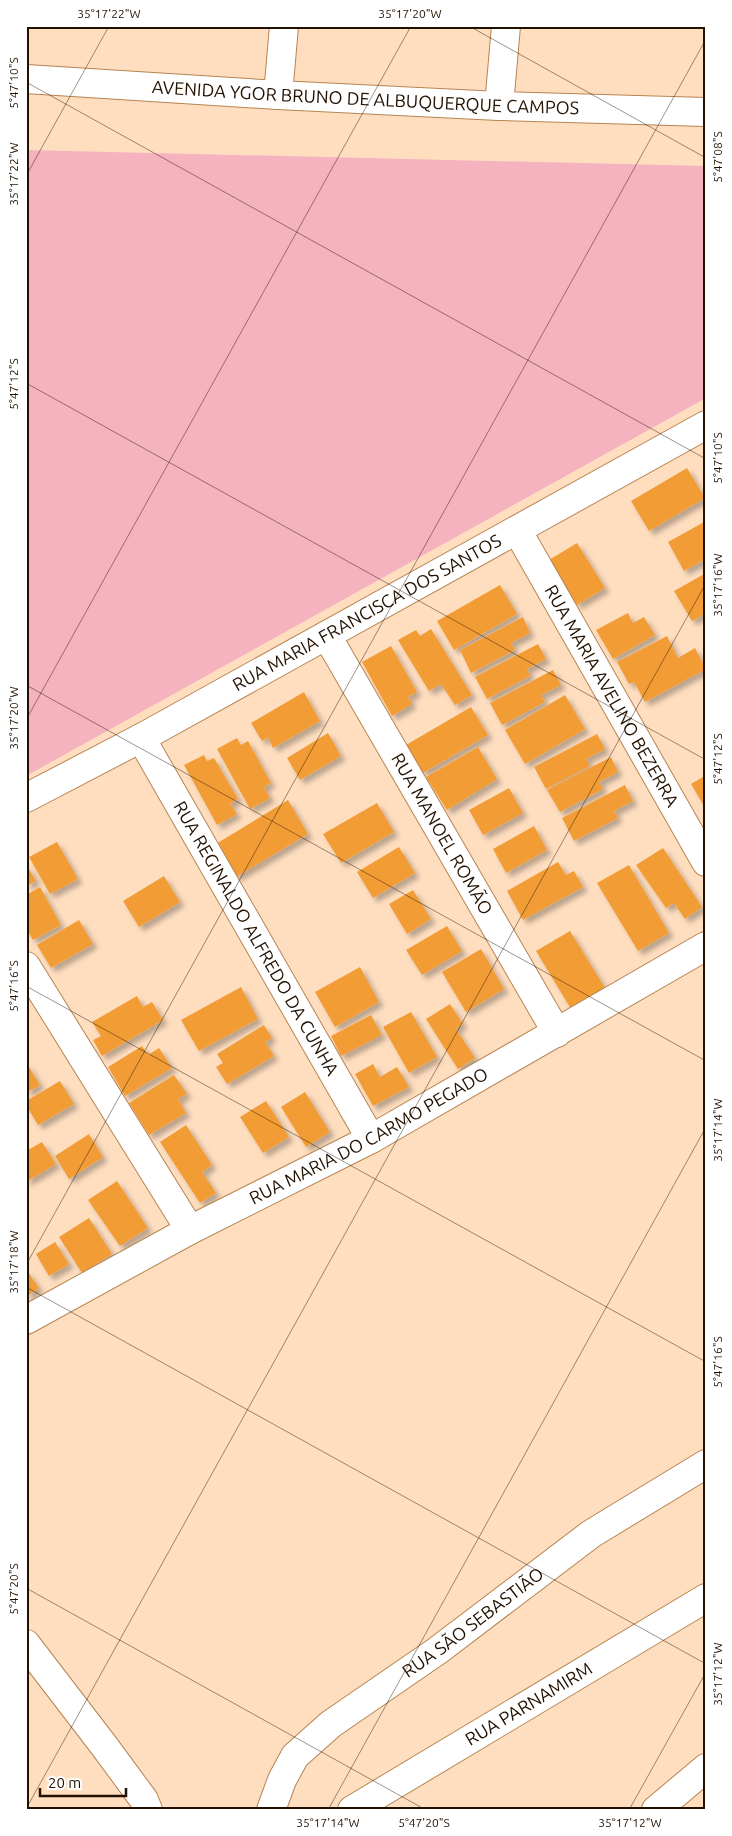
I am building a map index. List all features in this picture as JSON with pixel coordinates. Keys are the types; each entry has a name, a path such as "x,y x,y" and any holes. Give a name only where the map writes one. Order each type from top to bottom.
{"street":[{"path":"278,95 284,26"},
{"path":"499,106 506,26"},
{"name":"AVENIDA YGOR BRUNO DE ALBUQUERQUE CAMPOS","path":"26,78 278,95 499,106 706,112"},
{"name":"RUA MARIA FRANCISCA DOS SANTOS","path":"26,798 141,738 327,636 706,425"},
{"name":"RUA MARIA AVELINO BEZERRA","path":"517,530 706,862"},
{"name":"RUA MANOEL ROMÃO","path":"327,636 557,1033"},
{"name":"RUA REGINALDO ALFREDO DA CUNHA","path":"141,738 371,1139"},
{"name":"RUA MARIA DO CARMO PEGADO","path":"26,1320 190,1230 371,1139 706,946"},
{"path":"26,966 190,1230"},
{"name":"RUA SÃO SEBASTIÃO","path":"271,1810 282,1780 295,1756 331,1724 437,1652 591,1534 706,1464"},
{"name":"RUA PARNAMIRM","path":"352,1810 706,1598"},
{"path":"26,1644 144,1800 148,1810"},
{"path":"656,1810 706,1768"}],"shaded area":[{"path":"26,150 706,166 706,398 26,776"}],"building":[{"path":"687,468 705,498 649,531 631,501"},
{"path":"706,521 706,559 684,571 668,542"},
{"path":"577,543 605,588 577,605 549,560"},
{"path":"706,573 706,613 692,621 674,591"},
{"path":"500,585 517,614 454,650 437,621"},
{"path":"628,613 633,623 644,617 655,635 613,659 596,630"},
{"path":"523,617 530,633 511,643 515,650 471,673 460,650"},
{"path":"431,629 472,695 455,705 441,684 429,691 398,640 416,630 420,636"},
{"path":"667,636 678,658 695,648 706,669 645,702 634,682 629,684 617,662"},
{"path":"538,644 546,659 527,669 530,676 487,699 475,677"},
{"path":"391,646 417,692 408,697 412,704 392,716 362,662"},
{"path":"553,670 561,685 541,695 545,702 502,725 490,703"},
{"path":"304,692 320,721 273,748 268,737 262,741 251,723"},
{"path":"565,695 585,729 525,764 505,730"},
{"path":"471,707 488,735 423,773 406,745"},
{"path":"328,733 341,756 300,780 287,758"},
{"path":"597,734 605,749 586,759 590,766 546,789 534,767"},
{"path":"237,738 241,745 248,741 271,783 264,787 270,798 250,809 217,749"},
{"path":"478,747 497,779 447,810 426,777"},
{"path":"204,755 207,761 214,758 238,799 230,804 237,814 217,825 184,765"},
{"path":"611,757 618,772 599,782 603,789 560,812 547,790"},
{"path":"706,775 706,809 691,784"},
{"path":"625,785 633,801 614,811 618,818 574,841 562,818"},
{"path":"509,788 523,813 483,835 469,810"},
{"path":"288,800 308,834 236,877 216,844"},
{"path":"377,803 394,832 341,863 323,834"},
{"path":"534,826 547,850 506,873 493,849"},
{"path":"57,842 78,879 50,894 29,857"},
{"path":"399,847 415,873 373,898 357,872"},
{"path":"663,848 702,907 685,919 674,903 666,908 636,865"},
{"path":"558,862 566,875 574,871 583,887 523,920 507,891"},
{"path":"26,864 36,881 26,886"},
{"path":"629,865 669,933 638,951 597,883"},
{"path":"164,876 180,902 139,927 123,901"},
{"path":"40,887 61,925 33,940 26,928 26,895"},
{"path":"413,890 431,919 407,934 389,904"},
{"path":"79,920 93,944 51,968 37,945"},
{"path":"447,926 462,951 422,975 406,950"},
{"path":"570,931 605,988 571,1009 536,951"},
{"path":"481,949 504,989 466,1012 442,972"},
{"path":"360,967 379,1002 335,1027 315,992"},
{"path":"241,987 258,1019 199,1051 181,1020"},
{"path":"137,996 143,1007 152,1002 163,1020 102,1056 93,1040 101,1036 92,1022"},
{"path":"450,1004 463,1024 456,1029 475,1058 458,1069 426,1019"},
{"path":"411,1012 437,1057 409,1073 383,1027"},
{"path":"371,1015 382,1035 341,1056 331,1036"},
{"path":"264,1025 272,1038 265,1042 274,1056 227,1084 216,1067 223,1063 217,1054"},
{"path":"142,1046 148,1055 159,1048 172,1068 125,1096 108,1067"},
{"path":"26,1062 40,1085 26,1093"},
{"path":"373,1064 380,1077 397,1067 409,1087 373,1106 355,1074"},
{"path":"174,1075 187,1094 178,1099 186,1113 149,1135 129,1103"},
{"path":"60,1081 74,1104 38,1125 26,1105 26,1101"},
{"path":"305,1092 330,1132 306,1147 281,1107"},
{"path":"266,1101 289,1137 263,1153 240,1117"},
{"path":"186,1125 212,1165 202,1172 216,1193 200,1203 160,1142"},
{"path":"89,1134 103,1157 69,1179 55,1156"},
{"path":"42,1142 56,1164 26,1182 26,1151"},
{"path":"117,1181 148,1228 120,1246 88,1200"},
{"path":"89,1218 112,1254 82,1273 59,1237"},
{"path":"55,1242 69,1264 49,1276 36,1254"},
{"path":"26,1269 39,1288 26,1297"}]}
